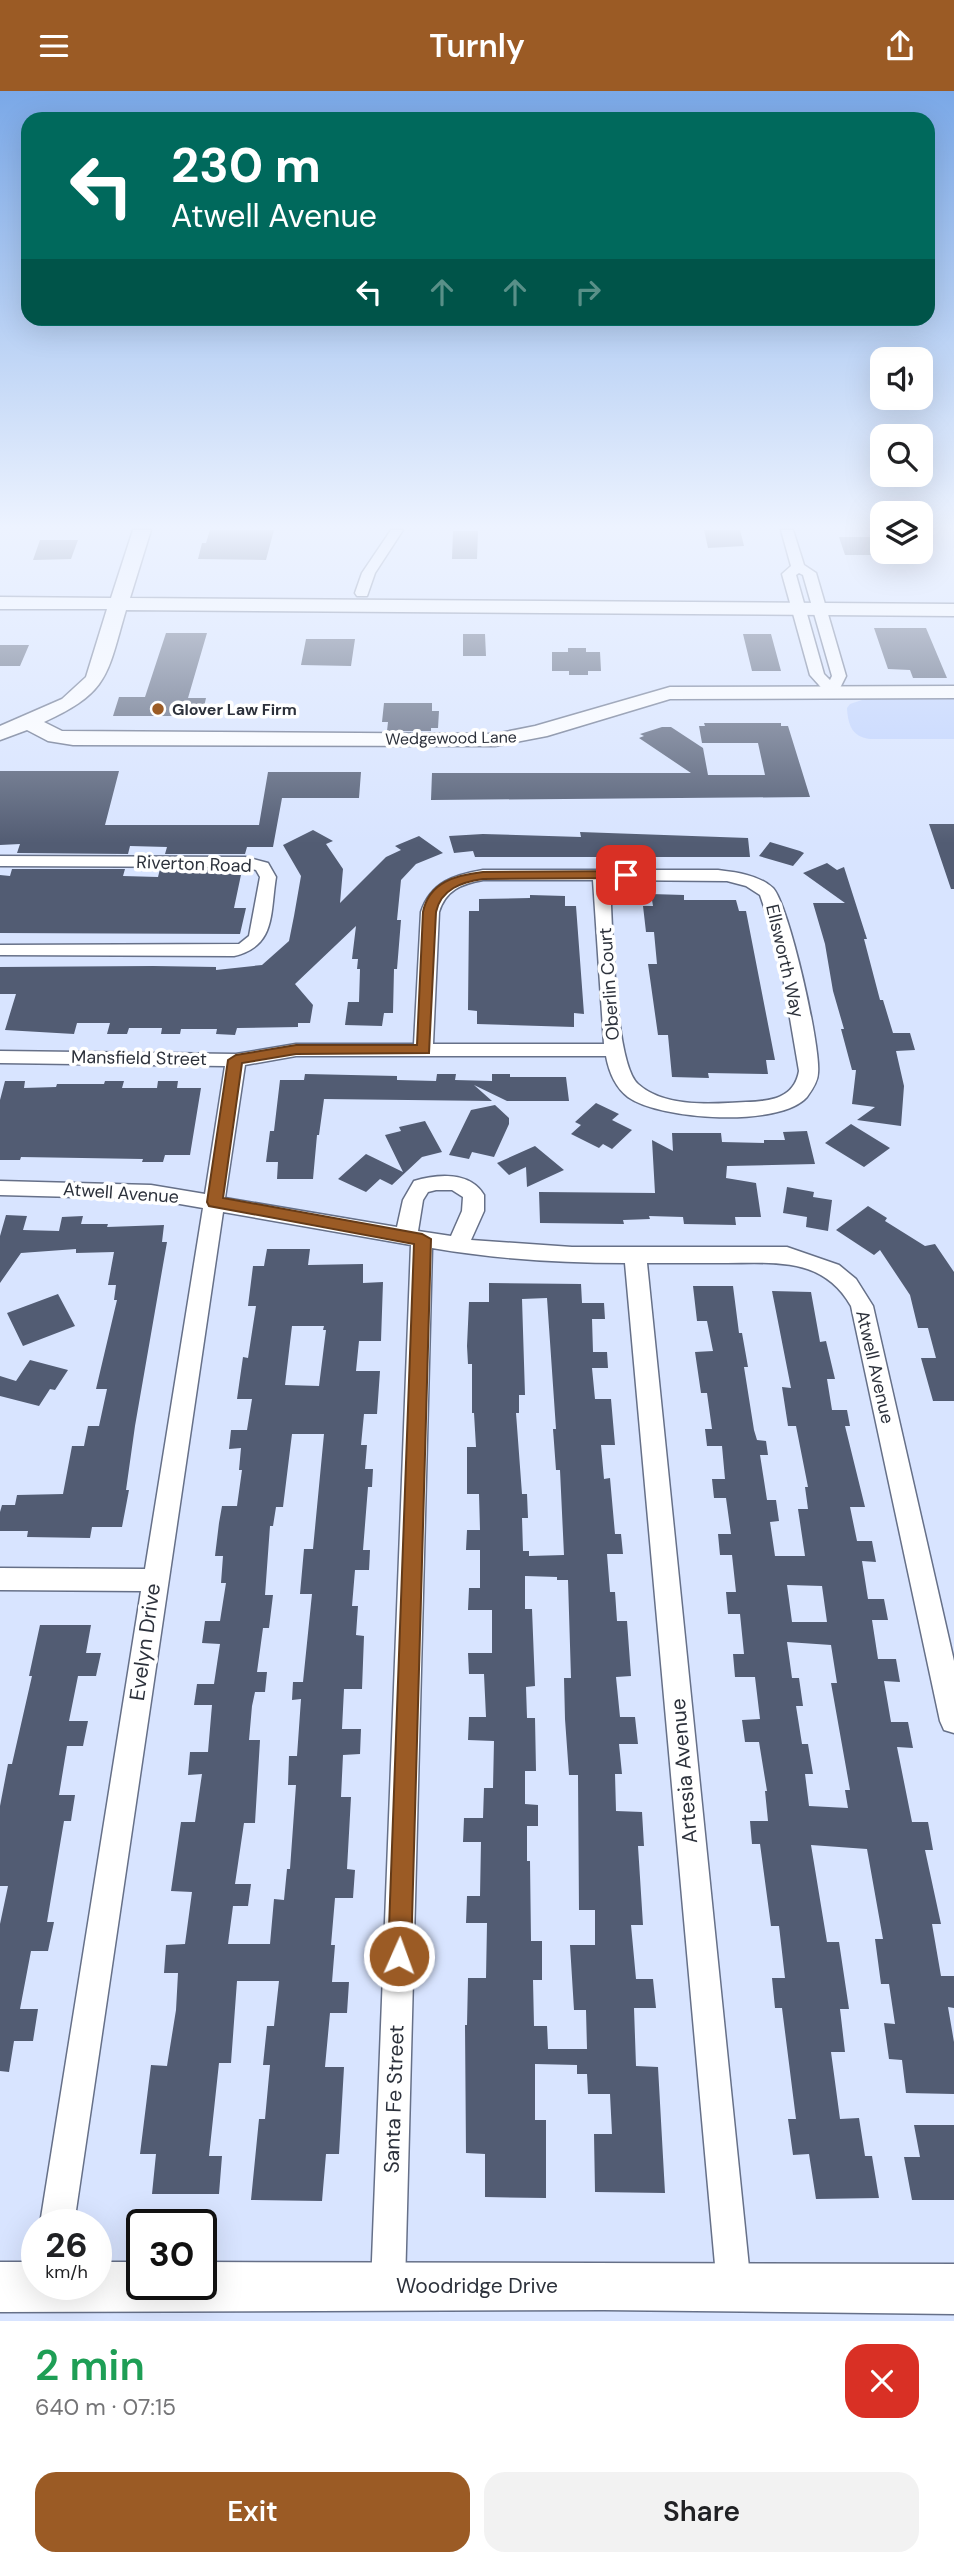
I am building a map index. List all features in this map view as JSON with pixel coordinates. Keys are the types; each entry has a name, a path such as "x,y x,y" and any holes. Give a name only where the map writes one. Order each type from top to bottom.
{"main road":[{"path":"0,734 69,703 94,679 109,634"},
{"name":"Wedgewood Lane","path":"28,722 56,736 73,739 495,740 522,737 670,693 954,692"},
{"name":"Woodridge Drive","path":"112,2285 954,2289"},
{"name":"Woodridge Drive","path":"0,2287 21,2286"}],"street":[{"path":"806,634 817,675 832,691 839,676 827,634"},
{"name":"Riverton Road","path":"0,861 245,862 262,867 268,877 257,938 245,948 234,951 0,950"},
{"name":"Ellsworth Way","path":"424,1050 430,912 432,900 441,889 466,878 483,875 721,875 753,883 767,893 773,900 781,927 807,1056 808,1084 799,1094 786,1102 766,1108 662,1104 632,1090 622,1079 614,1050"},
{"name":"Oberlin Court","path":"601,875 614,1050"},
{"name":"Mansfield Street","path":"0,1057 236,1060 296,1049 614,1050"},
{"name":"Evelyn Drive","path":"59,2209 236,1060"},
{"path":"414,1238 413,1200 421,1186 443,1182 462,1184 474,1195 473,1211 458,1245"},
{"name":"Atwell Avenue","path":"0,1188 151,1192 414,1238 522,1253 787,1255 827,1268 842,1276 853,1289 862,1307 954,1721"},
{"name":"Santa Fe Street","path":"388,2286 414,1238"},
{"name":"Artesia Avenue","path":"635,1255 734,2287"},
{"path":"0,1579 154,1580"}],"shaded area":[{"path":"865,699 954,699 954,739 870,739 859,736 850,725 847,708 850,704"}],"building":[{"path":"166,634 207,634 188,698 206,698 202,716 113,716 119,697 145,697"},
{"path":"463,634 485,634 486,656 463,656"},
{"path":"743,634 771,634 781,671 752,671"},
{"path":"876,634 929,634 947,678 913,678 910,670 888,669"},
{"path":"306,639 355,639 351,666 301,665"},
{"path":"0,645 29,645 20,666 0,666"},
{"path":"568,648 586,648 586,652 600,652 601,671 588,671 588,675 569,675 569,671 552,671 552,652 568,652"},
{"path":"384,703 432,703 432,711 439,711 438,728 431,728 431,731 387,731 388,722 382,722"},
{"path":"704,723 781,723 781,726 788,726 810,797 431,800 432,773 691,773 639,738 644,736 640,734 662,727 671,727 703,748 708,775 765,775 758,743 702,743 699,726 705,726"},
{"path":"0,771 119,771 105,825 259,825 268,772 361,772 359,798 282,798 273,847 247,847 245,854 165,854 167,847 130,846 128,854 17,853 20,844 0,845"},
{"path":"929,824 954,824 954,889 951,889"},
{"path":"313,830 333,841 326,844 343,869 340,903 386,857 401,850 395,846 419,836 443,853 416,864 401,880 397,920 401,920 397,969 394,969 393,1013 384,1013 382,1026 345,1025 348,1002 359,1002 360,969 357,969 358,959 352,959 356,926 295,984 313,1005 310,1023 298,1023 298,1027 237,1028 235,1035 216,1034 217,1029 181,1029 180,1034 161,1034 162,1028 129,1028 127,1034 107,1034 110,1023 77,1023 74,1034 5,1030 16,994 0,994 0,967 153,966 216,967 216,970 262,965 289,941 301,876 283,845"},
{"path":"580,832 748,838 750,857 475,857 473,851 454,853 449,836 483,834 581,837"},
{"path":"770,842 804,853 793,866 759,856"},
{"path":"827,863 837,870 844,867 867,939 864,939 880,1000 883,1000 893,1033 910,1033 915,1050 896,1051 904,1086 901,1126 857,1120 875,1107 852,1104 856,1070 852,1070 841,1029 844,1029 813,903 845,903 803,873"},
{"path":"12,869 125,869 123,876 158,877 160,869 242,870 234,908 246,908 240,934 0,933 0,875 10,876"},
{"path":"651,894 684,895 684,900 736,900 739,911 746,911 775,1060 766,1060 768,1074 708,1073 709,1078 672,1077 668,1035 658,1035 648,964 657,964 654,932 646,932 643,906 653,906"},
{"path":"530,895 565,896 565,906 576,906 584,1014 574,1013 574,1027 477,1024 477,1011 468,1010 469,911 479,911 479,899 530,898"},
{"path":"305,1074 397,1076 397,1080 436,1081 437,1074 456,1074 455,1080 492,1081 492,1074 510,1074 510,1077 566,1077 569,1101 507,1101 474,1085 492,1101 324,1099 313,1179 277,1179 278,1162 266,1162 270,1131 274,1131 280,1080 304,1080"},
{"path":"5,1081 25,1081 24,1088 124,1081 122,1088 157,1088 158,1081 178,1081 177,1088 201,1088 190,1155 165,1155 163,1162 142,1162 143,1159 21,1157 20,1160 0,1160 0,1100"},
{"path":"596,1103 619,1114 612,1120 632,1130 612,1149 603,1144 599,1148 571,1134 581,1125 575,1122"},
{"path":"495,1105 509,1118 509,1124 494,1157 472,1152 469,1159 449,1155 471,1110"},
{"path":"425,1121 442,1152 422,1157 392,1185 380,1179 366,1192 338,1179 366,1154 403,1172 385,1135 401,1131 399,1127"},
{"path":"851,1124 890,1148 864,1167 825,1143"},
{"path":"807,1131 815,1164 727,1166 726,1178 756,1183 761,1217 735,1217 736,1225 684,1224 683,1217 649,1216 650,1219 623,1220 624,1224 540,1223 539,1192 655,1193 652,1140 673,1151 672,1133 721,1133 722,1142 764,1143 764,1140 785,1140 783,1132"},
{"path":"535,1146 564,1170 527,1187 526,1167 509,1175 497,1163"},
{"path":"787,1187 814,1192 813,1197 832,1200 828,1231 806,1227 807,1217 783,1213"},
{"path":"868,1206 887,1218 885,1221 925,1246 935,1244 954,1272 954,1401 933,1401 921,1358 936,1358 928,1328 918,1328 910,1295 880,1250 874,1255 836,1230"},
{"path":"6,1215 27,1216 23,1230 59,1231 62,1217 83,1216 81,1224 108,1224 107,1227 164,1225 162,1242 167,1242 135,1426 126,1490 129,1490 122,1527 92,1527 90,1538 27,1537 28,1531 0,1531 0,1512 2,1505 15,1505 17,1495 63,1494 72,1446 84,1446 88,1426 99,1426 107,1389 96,1389 117,1300 114,1300 116,1285 108,1285 114,1252 76,1253 76,1249 21,1253 0,1283 0,1236"},
{"path":"267,1249 310,1249 308,1265 363,1264 363,1283 383,1282 381,1341 359,1341 356,1371 380,1371 377,1414 364,1414 361,1445 367,1445 365,1469 373,1469 372,1487 368,1487 363,1550 370,1550 369,1570 355,1570 352,1606 358,1606 356,1635 364,1636 362,1689 344,1689 342,1729 361,1729 360,1754 343,1755 341,1797 351,1797 347,1869 355,1870 353,1898 335,1898 331,1945 335,1945 332,1982 349,1982 347,2013 330,2013 325,2067 344,2067 339,2154 326,2154 322,2201 251,2200 259,2119 265,2119 270,2065 263,2065 267,2026 274,2026 279,1981 237,1981 231,2063 219,2063 209,2156 222,2156 219,2194 152,2194 156,2154 140,2154 151,2065 167,2066 176,2010 178,1973 164,1973 166,1945 185,1944 192,1892 171,1891 181,1822 195,1822 202,1774 188,1775 190,1752 208,1752 212,1705 194,1705 197,1684 214,1684 220,1644 202,1643 205,1621 220,1621 226,1583 221,1583 223,1556 215,1556 219,1523 222,1506 237,1506 242,1470 239,1470 241,1448 229,1449 231,1430 247,1430 252,1399 237,1399 243,1357 248,1358 256,1306 248,1306 253,1266 264,1266","holes":["292,1326 324,1326 323,1330 326,1330 319,1386 285,1385","292,1434 324,1434 313,1549 304,1549 300,1594 312,1594 303,1682 293,1682 292,1700 301,1699 297,1756 289,1756 288,1785 296,1785 290,1869 287,1869 284,1900 274,1899 270,1944 228,1944 233,1906 248,1906 251,1884 235,1884 244,1823 255,1823 260,1740 249,1740 252,1706 255,1692 265,1692 267,1672 257,1672 263,1628 269,1628 273,1595 265,1595 270,1526 273,1526 276,1507 283,1507"]},
{"path":"489,1283 581,1284 582,1303 604,1303 605,1319 592,1319 593,1352 607,1352 608,1368 592,1368 595,1399 611,1399 615,1445 601,1445 604,1479 610,1478 615,1534 621,1534 623,1554 607,1554 610,1592 615,1592 617,1621 627,1621 631,1676 616,1677 620,1717 635,1717 638,1744 619,1744 622,1774 615,1774 616,1811 642,1812 644,1846 638,1846 643,1925 631,1925 636,1979 653,1979 656,2008 634,2008 636,2066 658,2067 665,2193 595,2192 594,2134 612,2134 610,2094 588,2094 587,2074 577,2074 577,2065 535,2064 535,2120 546,2120 546,2198 485,2197 485,2154 466,2153 465,2025 468,1978 486,1978 487,1923 466,1923 467,1896 480,1896 481,1842 463,1842 464,1818 483,1818 484,1788 493,1788 494,1741 468,1740 469,1717 486,1717 484,1674 469,1674 468,1653 492,1653 492,1610 468,1610 469,1588 480,1588 480,1550 466,1550 467,1530 480,1530 479,1494 467,1494 467,1447 476,1447 472,1413 472,1364 468,1364 467,1346 469,1302 489,1302","holes":["547,1298 556,1429 553,1429 556,1470 560,1470 564,1555 529,1556 529,1551 523,1551 522,1518 528,1518 527,1494 522,1494 516,1413 519,1413 519,1395 525,1395 522,1299","525,1576 568,1580 571,1678 564,1678 565,1719 569,1775 578,1775 579,1910 595,1910 595,1945 570,1945 574,2010 586,2010 587,2049 548,2049 547,2026 534,2026 533,1980 542,1980 542,1941 531,1941 530,1861 527,1861 527,1826 538,1826 538,1805 525,1804 525,1771 536,1771 535,1718 527,1718 526,1687 535,1686 532,1609 525,1609"]},
{"path":"693,1286 733,1286 739,1333 742,1333 748,1367 744,1367 754,1430 757,1440 766,1441 768,1455 760,1455 767,1500 776,1500 779,1521 770,1522 775,1556 805,1556 798,1509 808,1509 805,1487 808,1487 796,1426 788,1426 782,1387 791,1388 772,1291 811,1292 820,1342 826,1341 835,1379 827,1379 832,1410 847,1410 850,1426 845,1426 865,1507 850,1507 857,1541 872,1541 876,1562 862,1561 868,1599 884,1599 888,1620 872,1620 878,1659 896,1659 900,1682 884,1681 891,1722 908,1722 913,1748 897,1747 912,1822 928,1822 933,1850 925,1850 941,1924 932,1924 941,1976 954,1976 954,2008 948,2007 954,2042 954,2094 906,2093 902,2060 889,2059 884,2023 895,2024 889,1984 881,1984 875,1939 883,1939 867,1849 811,1845 827,1942 839,1942 849,2009 840,2009 845,2052 831,2052 840,2119 859,2118 865,2156 872,2156 879,2198 816,2199 809,2154 793,2155 788,2119 796,2119 782,2008 775,2008 772,1978 785,1978 779,1926 771,1926 760,1844 752,1844 750,1821 768,1821 767,1791 759,1742 745,1742 742,1720 760,1719 755,1677 735,1677 733,1654 744,1654 740,1614 728,1614 726,1592 736,1592 732,1555 720,1555 718,1534 731,1534 726,1498 714,1498 712,1479 725,1479 722,1446 707,1446 705,1429 712,1429 707,1393 701,1393 695,1352 713,1351 707,1321 697,1321","holes":["787,1585 822,1586 827,1622 792,1622","787,1642 831,1645 837,1683 831,1683 850,1790 845,1790 848,1808 809,1806 805,1774 813,1774 808,1744 802,1744 796,1706 803,1706 799,1678 792,1678"]},
{"path":"58,1294 75,1326 23,1346 7,1313"},
{"path":"30,1360 68,1370 55,1390 50,1389 39,1406 0,1396 0,1376 16,1381"},
{"path":"40,1625 91,1625 86,1653 101,1653 96,1676 78,1676 69,1721 88,1721 83,1746 67,1746 59,1795 75,1795 71,1821 64,1821 47,1922 54,1922 48,1951 31,1951 20,2009 38,2009 33,2041 14,2041 9,2072 0,2071 0,1924 8,1886 0,1886 0,1806 8,1764 12,1764 32,1676 29,1676"},
{"path":"914,2125 954,2125 954,2200 912,2200 904,2157 920,2157"}],"place":[{"name":"Glover Law Firm","path":"158,709"}],"route":[{"path":"399,1956 422,1239 215,1202 236,1060 296,1049 424,1050 430,912 432,900 441,889 451,883 483,875 626,875"}]}
